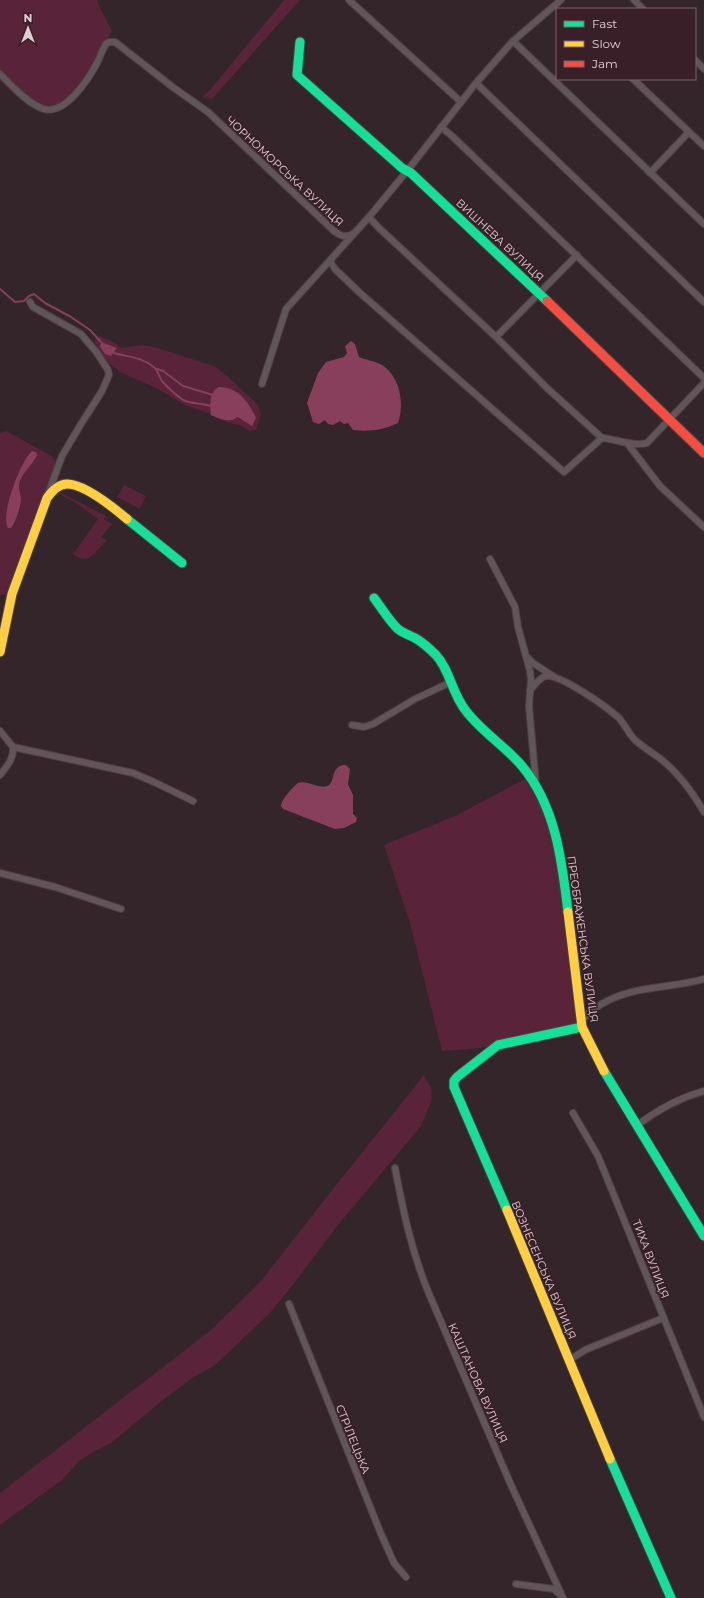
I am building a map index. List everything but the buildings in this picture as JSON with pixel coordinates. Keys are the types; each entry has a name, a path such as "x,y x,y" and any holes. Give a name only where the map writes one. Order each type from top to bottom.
{"street":[{"path":"349,0 461,102"},
{"path":"262,384 286,309 369,217 476,83 513,41 556,8 561,0"},
{"path":"634,0 642,8"},
{"path":"513,41 704,224"},
{"name":"ЧОРНОМОРСЬКА ВУЛИЦЯ","path":"0,74 20,93 40,108 51,110 56,109 76,94 92,72 106,44 109,42 115,42 174,88 208,112 334,231 343,236 353,234"},
{"name":"ВИШНЕВА ВУЛИЦЯ","path":"300,42 297,75 407,171 540,293 558,313 593,344 704,453"},
{"path":"696,61 704,69"},
{"path":"634,80 704,146"},
{"path":"476,83 704,302"},
{"path":"441,127 577,255 704,378"},
{"path":"650,173 689,132"},
{"path":"369,217 496,337 547,388 602,438 617,439 627,443 648,443 704,383"},
{"path":"496,337 577,255"},
{"path":"330,261 334,269 359,292 564,472 602,438"},
{"path":"0,652 12,594 65,450 102,391 109,375 108,370 94,348 81,334 33,307 30,302"},
{"path":"627,443 660,486 704,527"},
{"path":"47,498 58,487 70,484 76,486 108,504 182,563"},
{"name":"ПРЕОБРАЖЕНСЬКА ВУЛИЦЯ","path":"490,559 515,607 518,627 530,671 529,706 536,786"},
{"name":"ПРЕОБРАЖЕНСЬКА ВУЛИЦЯ","path":"374,598 398,629 415,638 435,654 442,663 449,683 458,701 472,719 523,766 536,786 551,818 558,841 582,1024 609,1082 704,1236"},
{"path":"526,656 533,663 612,712 633,738 669,766 682,780 704,812"},
{"path":"530,690 539,680 546,676 554,676"},
{"path":"352,725 364,727 373,724 415,699 449,683"},
{"path":"0,731 14,747 132,773 193,801"},
{"path":"0,775 14,755 14,747"},
{"path":"0,873 55,887 121,908"},
{"path":"582,1024 600,1005 612,999 646,989 704,979"},
{"name":"ВОЗНЕСЕНСЬКА ВУЛИЦЯ","path":"582,1024 498,1045 457,1077 454,1081 454,1087 671,1598"},
{"path":"636,1126 670,1104 689,1095 704,1091"},
{"name":"ТИХА ВУЛИЦЯ","path":"573,1113 598,1156 704,1417"},
{"name":"КАШТАНОВА ВУЛИЦЯ","path":"395,1168 407,1230 417,1265 514,1492 563,1597"},
{"name":"СТРІЛЕЦЬКА","path":"289,1304 381,1534 394,1563 406,1576"},
{"path":"569,1360 585,1350 663,1318"},
{"path":"516,1584 554,1589 563,1597"}],"shaded area":[{"path":"0,0 97,0 112,31 94,63 78,86 59,103 49,107 35,107 22,100 0,80"},
{"path":"284,0 300,0 212,99 202,97 209,91"},
{"path":"99,336 115,343 121,348 142,345 154,347 214,366 225,374 258,405 261,415 256,430 250,431 242,426 223,421 208,413 185,405 156,388 120,372 109,363 99,350 95,343 95,339"},
{"path":"351,341 355,344 359,357 382,365 393,376 397,383 401,400 398,423 382,429 365,431 353,430 348,423 344,424 340,421 333,425 328,424 325,420 319,424 313,422 307,403 318,373 326,362 344,357 347,353 345,346"},
{"path":"104,343 117,348 111,356 105,354 100,347 101,344"},
{"path":"219,387 232,390 242,396 250,406 256,418 252,426 238,417 232,420 227,420 211,415 210,403 212,395 213,392"},
{"path":"6,431 50,455 55,461 55,464 9,594 0,595 0,433"},
{"path":"32,451 36,452 37,455 20,480 20,506 13,526 8,528 6,521 12,489 22,466"},
{"path":"124,485 146,496 140,509 117,497"},
{"path":"58,491 106,516 104,519 112,524 101,537 107,541 88,558 79,558 73,554 98,519 76,503 55,492"},
{"path":"343,765 346,765 350,769 348,784 353,795 353,814 357,818 356,822 344,828 335,829 283,809 281,806 283,800 298,783 306,782 322,787 329,785 335,771"},
{"path":"525,779 543,810 559,866 577,1028 480,1048 442,1051 410,923 384,845 455,816"},
{"path":"424,1075 432,1090 431,1102 421,1126 338,1225 270,1313 214,1366 194,1377 168,1396 111,1443 79,1461 62,1480 0,1525 0,1493 211,1330 261,1281"}],"waterway":[{"path":"0,289 15,302 24,301 29,296 34,294 45,303 71,317 90,330 102,343"},
{"path":"114,353 140,359 150,364 156,369 164,384 183,400 210,406"},
{"path":"157,369 163,371 183,386 213,395"}],"traffic: fast":[{"path":"300,42 297,75 402,168 411,173 547,301"},
{"path":"127,519 182,563"},
{"path":"374,598 398,629 418,640 436,655 445,668 457,697 472,719 522,766 533,782 543,799 556,835 568,912"},
{"path":"507,1210 454,1087 454,1081 498,1045 582,1027"},
{"path":"604,1071 704,1236"},
{"path":"610,1459 671,1598"}],"traffic: slow":[{"path":"0,652 12,594 47,498 53,490 64,484 82,488 99,497 127,519"},
{"path":"568,912 582,1027 604,1071"},
{"path":"507,1210 610,1459"}],"traffic: jam":[{"path":"547,301 704,453"}]}
